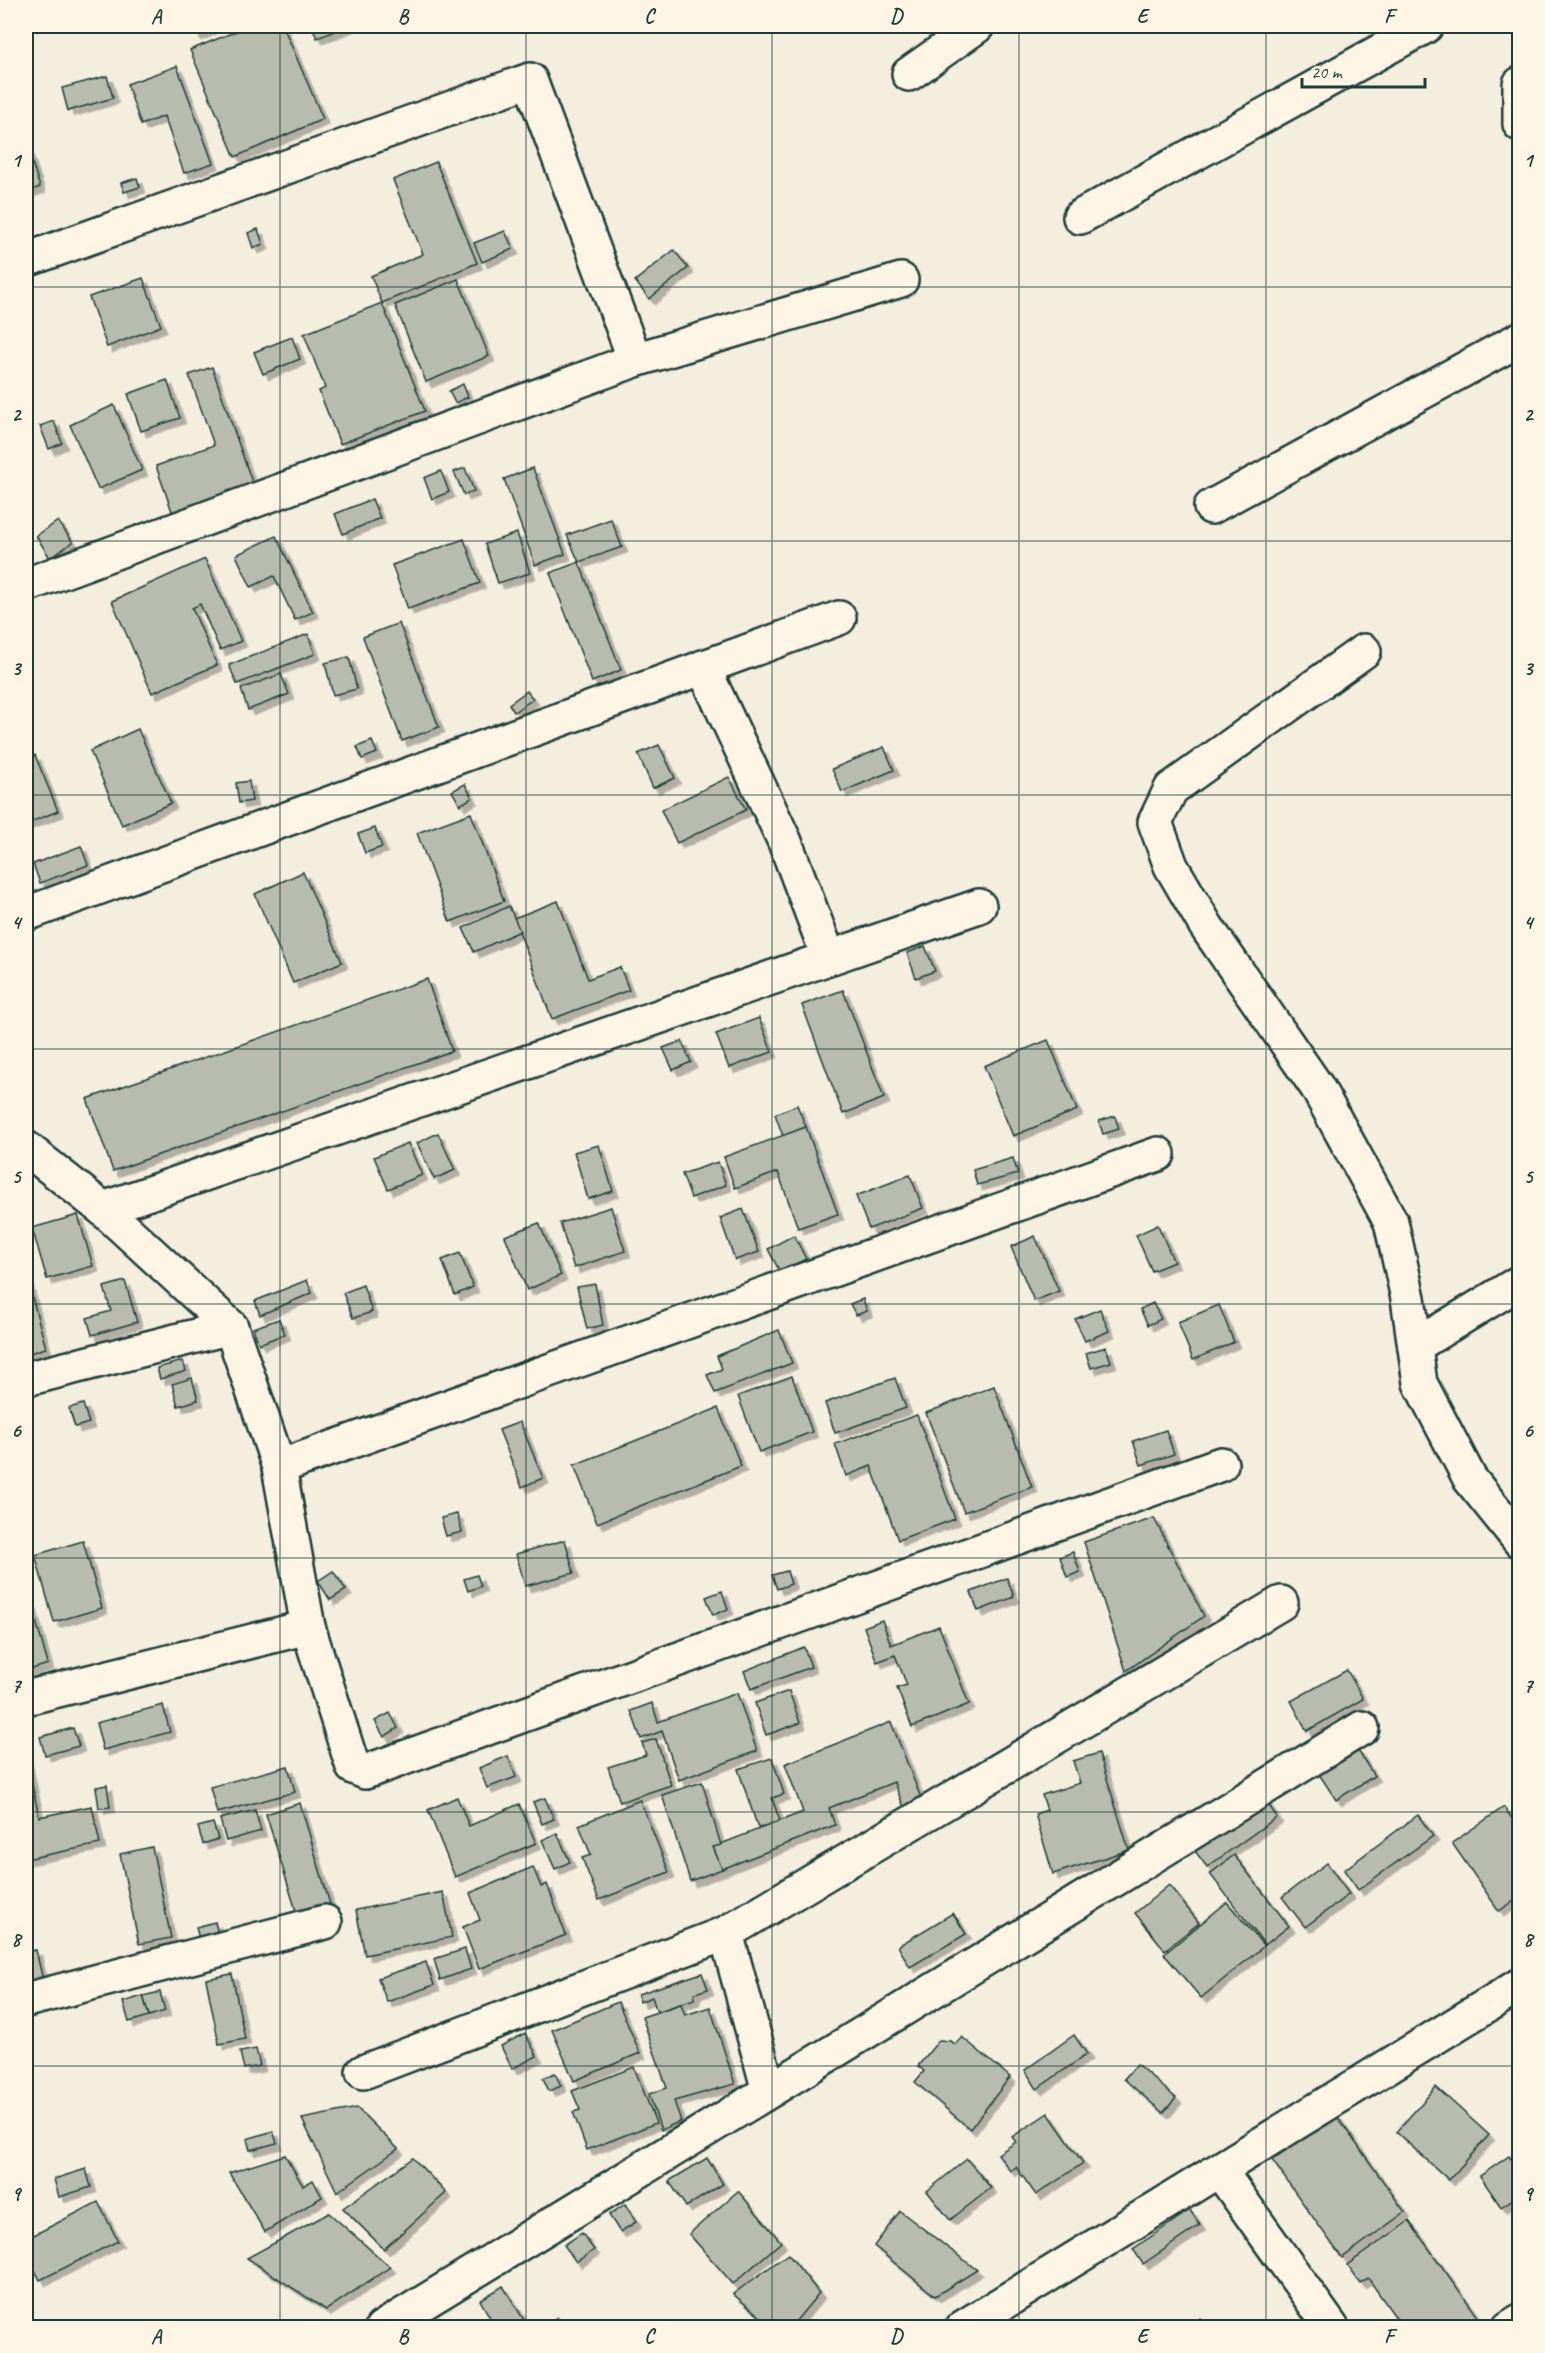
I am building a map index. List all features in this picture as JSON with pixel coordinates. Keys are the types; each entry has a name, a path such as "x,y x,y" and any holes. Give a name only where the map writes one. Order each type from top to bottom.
{"street":[{"path":"909,74 977,26"},
{"path":"1080,217 1426,26"},
{"path":"26,260 530,80 635,360"},
{"path":"1520,84 1520,124"},
{"path":"26,585 635,360 901,280"},
{"path":"1211,507 1520,339"},
{"path":"26,914 839,618"},
{"path":"1364,651 1172,789 1155,822 1170,866 1206,926 1317,1087 1391,1222 1408,1298 1420,1383 1470,1479 1520,1542"},
{"path":"703,667 785,842 829,958"},
{"path":"103,1209 979,906"},
{"path":"26,1148 103,1209 231,1327 279,1467 308,1627 353,1767 365,1772 1221,1464"},
{"path":"279,1467 1158,1154"},
{"path":"1414,1346 1520,1282"},
{"path":"26,1379 231,1327"},
{"path":"363,2072 726,1933 1281,1603"},
{"path":"26,1698 308,1627"},
{"path":"382,2328 1362,1728"},
{"path":"26,2000 325,1922"},
{"path":"726,1933 769,2091"},
{"path":"962,2328 1520,1985"},
{"path":"1220,2171 1332,2328"},
{"path":"1509,2328 1520,2321"}],"building":[{"path":"191,26 209,26 210,29 196,35"},
{"path":"249,26 283,26 323,119 235,157 190,50"},
{"path":"312,26 348,26 317,38"},
{"path":"177,66 213,163 184,173 164,116 141,125 127,84"},
{"path":"107,76 113,98 68,111 62,88"},
{"path":"26,145 40,187 26,192"},
{"path":"436,162 477,263 382,303 371,276 423,254 393,180"},
{"path":"137,178 140,187 124,192 121,183"},
{"path":"258,229 263,244 253,248 248,233"},
{"path":"505,231 513,249 482,262 474,243"},
{"path":"674,250 688,268 649,299 635,281"},
{"path":"143,278 161,326 107,347 89,297"},
{"path":"458,279 489,356 426,382 395,305"},
{"path":"382,303 425,411 340,444 319,391 325,388 304,334"},
{"path":"292,337 300,359 263,374 254,352"},
{"path":"212,367 253,485 173,514 156,466 214,445 189,375"},
{"path":"167,380 180,418 141,431 128,394"},
{"path":"463,384 468,397 455,403 449,391"},
{"path":"114,405 142,470 98,489 70,425"},
{"path":"54,421 62,443 49,449 40,426"},
{"path":"465,468 474,491 464,495 454,472"},
{"path":"533,468 565,554 535,565 504,479"},
{"path":"441,471 449,492 432,499 424,478"},
{"path":"372,499 380,518 343,534 335,514"},
{"path":"611,519 622,547 579,562 567,535"},
{"path":"58,521 73,542 50,558 36,536"},
{"path":"517,533 530,573 498,583 485,544"},
{"path":"276,536 313,612 295,620 274,576 251,587 236,555"},
{"path":"464,539 480,583 408,609 392,565"},
{"path":"205,559 241,641 220,650 200,604 192,608 217,665 152,693 112,601"},
{"path":"579,562 621,670 592,682 550,573"},
{"path":"399,623 439,727 402,741 363,637"},
{"path":"308,634 315,654 237,684 229,665"},
{"path":"349,657 357,689 333,695 325,663"},
{"path":"281,674 289,694 248,710 241,689"},
{"path":"527,691 533,699 514,712 509,704"},
{"path":"138,729 171,803 122,825 90,751"},
{"path":"372,741 377,753 362,759 357,747"},
{"path":"659,745 675,778 653,788 638,754"},
{"path":"884,747 894,770 842,792 832,769"},
{"path":"35,755 58,811 26,824 26,759"},
{"path":"729,777 746,810 677,843 661,810"},
{"path":"249,781 252,801 239,803 236,783"},
{"path":"465,784 472,798 460,805 452,791"},
{"path":"471,813 504,901 450,922 417,833"},
{"path":"375,828 382,847 365,853 358,834"},
{"path":"81,846 88,865 40,883 33,864"},
{"path":"303,872 342,962 293,983 255,894"},
{"path":"558,901 588,979 620,967 629,990 552,1019 514,918"},
{"path":"509,906 520,931 474,952 463,928"},
{"path":"925,946 935,971 916,978 907,953"},
{"path":"427,979 452,1051 113,1171 87,1099"},
{"path":"843,990 884,1098 843,1114 802,1005"},
{"path":"759,1018 772,1052 729,1068 716,1034"},
{"path":"1048,1040 1077,1110 1013,1136 984,1066"},
{"path":"682,1041 691,1062 673,1070 663,1048"},
{"path":"797,1105 806,1127 783,1136 775,1114"},
{"path":"1115,1116 1119,1129 1103,1134 1099,1121"},
{"path":"806,1127 838,1214 798,1228 778,1172 735,1188 724,1157"},
{"path":"438,1133 455,1170 434,1179 417,1143"},
{"path":"408,1143 422,1175 388,1189 374,1157"},
{"path":"599,1145 613,1191 588,1199 574,1152"},
{"path":"1013,1158 1018,1174 977,1185 973,1170"},
{"path":"718,1162 726,1185 691,1198 682,1174"},
{"path":"910,1175 923,1208 869,1229 856,1196"},
{"path":"611,1207 625,1251 574,1268 560,1223"},
{"path":"743,1209 759,1252 735,1260 720,1218"},
{"path":"78,1215 93,1266 47,1279 32,1228"},
{"path":"539,1223 561,1275 527,1290 505,1236"},
{"path":"1158,1225 1174,1262 1152,1271 1136,1235"},
{"path":"794,1235 806,1259 780,1272 768,1249"},
{"path":"1035,1236 1059,1291 1034,1301 1011,1247"},
{"path":"460,1253 473,1287 455,1295 442,1260"},
{"path":"26,1275 46,1348 26,1354"},
{"path":"307,1280 312,1293 260,1315 255,1301"},
{"path":"125,1281 137,1322 92,1335 87,1318 111,1311 104,1287"},
{"path":"595,1284 603,1325 587,1329 577,1287"},
{"path":"363,1285 372,1312 353,1318 343,1293"},
{"path":"863,1299 867,1311 856,1315 850,1304"},
{"path":"1153,1303 1161,1319 1148,1325 1140,1309"},
{"path":"1219,1305 1234,1342 1193,1360 1178,1322"},
{"path":"1100,1309 1109,1331 1085,1341 1075,1319"},
{"path":"279,1319 285,1334 259,1344 253,1328"},
{"path":"779,1330 792,1363 715,1393 707,1375 722,1369 717,1356"},
{"path":"1106,1347 1111,1362 1091,1368 1086,1353"},
{"path":"183,1361 186,1371 160,1379 157,1368"},
{"path":"792,1376 812,1432 759,1452 738,1396"},
{"path":"192,1378 198,1400 178,1406 172,1384"},
{"path":"895,1378 906,1408 835,1433 825,1403"},
{"path":"994,1386 1032,1487 964,1512 926,1413"},
{"path":"83,1404 89,1423 75,1427 69,1408"},
{"path":"718,1408 741,1466 597,1523 574,1465"},
{"path":"917,1415 955,1519 898,1540 871,1466 846,1476 835,1444"},
{"path":"520,1422 543,1478 522,1487 499,1430"},
{"path":"1166,1430 1174,1454 1141,1465 1133,1441"},
{"path":"457,1514 462,1532 446,1536 441,1518"},
{"path":"1154,1518 1204,1616 1126,1671 1084,1542"},
{"path":"565,1540 574,1573 525,1586 516,1554"},
{"path":"83,1541 102,1608 54,1622 35,1555"},
{"path":"1073,1552 1080,1572 1067,1577 1060,1557"},
{"path":"333,1571 346,1590 330,1600 318,1581"},
{"path":"787,1571 791,1584 777,1589 772,1575"},
{"path":"477,1575 481,1586 468,1591 464,1579"},
{"path":"1007,1578 1014,1597 978,1611 971,1592"},
{"path":"26,1586 48,1664 26,1671"},
{"path":"722,1591 728,1609 713,1615 706,1597"},
{"path":"882,1620 891,1645 939,1626 969,1704 912,1727 897,1688 907,1685 895,1655 877,1662 864,1627"},
{"path":"804,1647 811,1667 751,1689 744,1671"},
{"path":"1347,1670 1363,1699 1307,1731 1291,1701"},
{"path":"789,1691 800,1723 766,1735 755,1703"},
{"path":"737,1693 757,1751 679,1780 662,1731 641,1739 631,1711 652,1703 658,1722"},
{"path":"163,1705 170,1732 103,1750 96,1723"},
{"path":"390,1713 398,1728 384,1737 375,1721"},
{"path":"891,1722 923,1803 905,1810 894,1782 829,1808 835,1825 722,1869 713,1847 803,1812 785,1764"},
{"path":"73,1728 79,1746 45,1755 40,1737"},
{"path":"656,1739 671,1785 620,1802 608,1767 646,1755 642,1743"},
{"path":"1357,1749 1374,1776 1336,1800 1319,1774"},
{"path":"1099,1753 1129,1850 1053,1874 1035,1814 1047,1810 1042,1795 1080,1783 1073,1761"},
{"path":"26,1756 39,1817 92,1806 100,1844 26,1859"},
{"path":"508,1756 516,1777 487,1788 479,1768"},
{"path":"772,1758 784,1794 772,1798 780,1821 758,1828 738,1769"},
{"path":"288,1766 295,1792 217,1813 210,1787"},
{"path":"702,1782 721,1845 713,1847 722,1869 690,1881 662,1795"},
{"path":"107,1785 110,1807 99,1808 96,1787"},
{"path":"457,1797 469,1826 519,1804 536,1843 455,1877 428,1810"},
{"path":"545,1798 554,1819 542,1824 533,1802"},
{"path":"640,1800 669,1872 599,1900 582,1858 591,1855 579,1825"},
{"path":"1266,1801 1277,1817 1207,1867 1195,1851"},
{"path":"300,1803 330,1904 297,1914 266,1814"},
{"path":"1504,1807 1520,1830 1520,1897 1499,1911 1452,1843"},
{"path":"255,1810 261,1831 226,1841 220,1819"},
{"path":"1418,1815 1433,1836 1358,1890 1344,1870"},
{"path":"213,1823 218,1839 203,1844 198,1827"},
{"path":"557,1833 570,1862 555,1869 542,1840"},
{"path":"152,1847 171,1938 139,1944 120,1854"},
{"path":"1234,1855 1289,1926 1265,1945 1210,1874"},
{"path":"1327,1863 1349,1894 1305,1927 1282,1897"},
{"path":"533,1867 541,1887 547,1884 566,1935 479,1969 463,1927 480,1920 470,1893"},
{"path":"1169,1885 1199,1923 1165,1950 1135,1913"},
{"path":"443,1892 452,1937 365,1955 356,1910"},
{"path":"1227,1902 1264,1946 1201,1998 1164,1954"},
{"path":"953,1913 966,1934 910,1967 898,1946"},
{"path":"215,1922 219,1938 200,1943 196,1927"},
{"path":"465,1949 471,1969 440,1980 434,1959"},
{"path":"36,1950 44,1985 26,1983 26,1952"},
{"path":"426,1962 434,1985 387,2002 378,1978"},
{"path":"702,1973 708,1989 695,1993 694,1999 657,2012 652,1997 640,2002 638,1994"},
{"path":"232,1974 245,2039 219,2044 206,1979"},
{"path":"160,1992 165,2011 149,2016 143,1996"},
{"path":"143,1996 149,2016 129,2022 123,2002"},
{"path":"618,2002 640,2053 574,2081 552,2030"},
{"path":"681,2004 685,2015 710,2007 735,2084 674,2101 681,2121 661,2130 649,2094 667,2088 642,2017"},
{"path":"525,2033 537,2056 512,2069 501,2046"},
{"path":"1074,2035 1087,2054 1037,2089 1025,2070"},
{"path":"962,2037 1010,2077 970,2129 915,2082 924,2071 918,2066 939,2040 955,2044"},
{"path":"256,2049 260,2066 244,2069 240,2052"},
{"path":"1137,2064 1176,2098 1163,2113 1124,2079"},
{"path":"634,2067 656,2123 587,2150 573,2112 580,2110 572,2091"},
{"path":"555,2073 561,2086 549,2091 543,2078"},
{"path":"1436,2087 1489,2135 1449,2180 1396,2132"},
{"path":"357,2108 398,2149 337,2192 302,2119"},
{"path":"1048,2113 1083,2163 1036,2195 1016,2167 1010,2171 998,2154 1016,2142 1012,2137"},
{"path":"1336,2115 1405,2212 1342,2258 1272,2160"},
{"path":"273,2131 277,2143 250,2150 247,2139"},
{"path":"285,2155 303,2186 313,2180 322,2197 265,2232 229,2173"},
{"path":"1509,2156 1520,2171 1520,2194 1501,2207 1480,2176"},
{"path":"413,2158 446,2193 384,2249 343,2208"},
{"path":"707,2158 723,2184 686,2207 669,2181"},
{"path":"967,2159 991,2188 950,2220 927,2191"},
{"path":"86,2169 91,2187 59,2197 54,2179"},
{"path":"738,2191 781,2242 733,2284 689,2234"},
{"path":"98,2202 118,2241 40,2280 26,2253 26,2239"},
{"path":"625,2204 636,2222 620,2232 609,2215"},
{"path":"1190,2210 1200,2225 1143,2264 1133,2249"},
{"path":"900,2211 977,2270 935,2296 874,2246"},
{"path":"329,2213 390,2267 326,2310 247,2258"},
{"path":"1409,2221 1479,2318 1467,2328 1403,2328 1368,2278 1360,2283 1347,2265"},
{"path":"582,2233 594,2250 576,2262 564,2245"},
{"path":"788,2254 819,2293 790,2328 774,2328 733,2294"},
{"path":"503,2286 529,2328 496,2328 480,2300"},
{"path":"557,2317 564,2328 541,2328"},
{"path":"1200,2318 1209,2328 1189,2328"}]}
